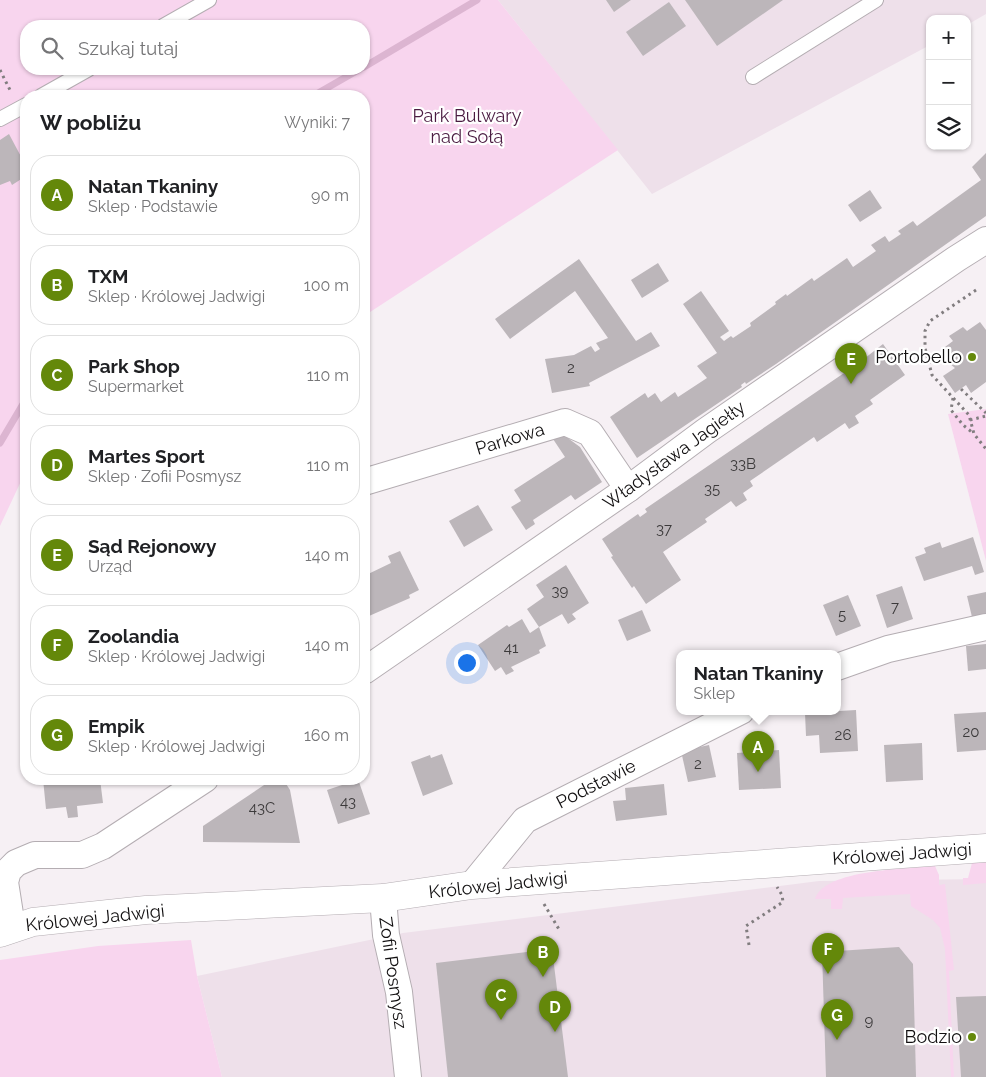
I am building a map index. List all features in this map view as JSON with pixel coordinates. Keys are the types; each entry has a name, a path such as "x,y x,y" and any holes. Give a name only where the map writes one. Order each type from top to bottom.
{"street":[{"name":"Władysława Jagiełły","path":"370,667 628,489 706,431 948,264 986,240"},
{"name":"Parkowa","path":"370,480 565,422 590,433 628,489"},
{"path":"841,666 888,649 986,627"},
{"name":"Podstawie","path":"472,885 525,820 734,715"},
{"path":"6,930 4,869 24,857 35,855 82,855 103,846 196,785"},
{"name":"Królowej Jadwigi","path":"6,930 34,922 146,910 383,898 472,885 986,848"},
{"name":"Zofii Posmysz","path":"383,898 386,935 399,992 408,1077"}],"lane":[{"path":"174,20 209,0"},
{"path":"753,77 876,0"},
{"path":"52,90 78,75"},
{"path":"0,119 20,112"}],"path":[{"path":"0,70 20,103"},
{"path":"974,434 969,415 932,375 927,364 925,332 930,321 976,290"},
{"path":"961,389 986,414 970,420"},
{"path":"954,398 951,410 962,425 974,434 986,449"},
{"path":"544,905 560,932"}],"shaded area":[{"path":"498,0 986,0 986,14 971,23 971,15 926,15 926,47 652,194"},
{"path":"986,879 986,1077 222,1077 197,976 403,933 819,881"}],"green space":[{"name":"Park Bulwary nad Sołą","path":"0,0 498,0 618,150 370,312 370,90 20,90 20,483 0,526"},
{"path":"986,409 986,561 948,414"},
{"path":"986,862 986,883 963,885 963,878 968,878 972,863"},
{"path":"935,866 939,875 939,885 945,884 954,970 949,971 954,1077 951,1077 945,949 940,928 933,920 911,906 910,894 843,898 842,909 831,909 831,899 815,899 822,889 850,876 868,872"},
{"path":"191,940 197,976 222,1077 0,1077 0,960 98,946"}],"building":[{"path":"606,0 631,0 614,12"},
{"path":"685,0 783,0 717,46"},
{"path":"669,2 686,26 643,56 626,32"},
{"path":"9,134 20,155 20,180 12,185 10,181 0,185 0,140"},
{"path":"986,153 986,216 776,364 746,384 745,382 741,385 742,387 637,458 610,417 645,393 648,398 655,393 661,402 675,392 678,397 707,378 697,366 717,353 683,304 701,291 729,331 720,337 724,341 731,336 733,338 751,326 750,323 776,304 775,302 786,294 787,296 812,278 814,281 847,258 853,267 876,251 871,245 885,236 889,242 901,234 898,231 913,221 917,226 981,180 972,167"},
{"path":"870,190 882,208 860,222 848,205"},
{"path":"579,259 636,341 651,332 660,346 589,383 590,386 552,393 545,359 574,355 591,346 595,352 600,349 596,343 608,338 575,291 510,339 495,319"},
{"path":"658,263 669,281 642,298 631,280"},
{"path":"980,322 986,330 986,382 971,393 966,385 955,393 943,376 955,368 943,358 941,350 953,341 949,336 963,327 967,331"},
{"path":"883,344 905,375 870,400 873,404 855,416 859,423 849,429 845,423 817,442 814,437 750,481 753,486 743,493 747,500 736,507 731,501 705,519 707,522 663,552 681,580 646,604 634,586 632,588 611,557 613,556 602,539 638,514 640,517 647,512 645,509 847,371 850,375 854,372 851,369"},
{"path":"565,436 580,447 602,482 575,500 571,495 533,520 535,524 526,530 511,507 521,501 514,490 565,457 553,439"},
{"path":"478,505 493,530 464,547 449,521"},
{"path":"973,537 984,572 975,575 972,566 924,581 915,557 926,553 924,548 940,542 942,548"},
{"path":"400,551 419,590 409,595 410,598 370,616 370,573 391,563 388,556"},
{"path":"566,565 589,603 572,614 576,619 568,624 562,614 539,627 527,609 544,597 536,585"},
{"path":"902,586 913,619 887,628 876,595"},
{"path":"986,592 986,614 972,617 967,596"},
{"path":"848,595 861,626 836,636 823,605"},
{"path":"642,610 651,631 627,641 618,620"},
{"path":"522,619 530,633 539,627 546,646 539,650 540,653 511,667 514,671 506,675 501,667 495,671 478,645 507,625 509,627"},
{"path":"986,644 986,669 968,671 966,646"},
{"path":"856,710 858,751 820,753 819,735 806,736 805,715 841,715 841,711"},
{"path":"986,712 986,750 957,752 954,714"},
{"path":"922,743 923,780 886,782 884,745"},
{"path":"709,745 716,777 688,782 681,751"},
{"path":"779,750 781,788 739,790 737,753"},
{"path":"442,754 453,784 423,796 411,762 430,755 431,758"},
{"path":"664,784 667,815 616,821 613,801 626,800 625,788"},
{"path":"44,785 101,785 103,803 77,806 78,817 68,818 66,807 46,809"},
{"path":"264,785 287,785 290,790 300,843 203,842 203,826"},
{"path":"342,785 360,785 370,814 338,824 327,790"},
{"path":"899,947 913,964 916,1077 826,1077 822,952"},
{"path":"552,949 568,1077 448,1077 436,963"},
{"name":"Bodzio","path":"986,996 986,1077 961,1077 956,997"}],"waterway":[{"path":"370,63 477,0"},
{"path":"323,90 350,75"},
{"path":"0,443 20,409"}],"place":[{"name":"Portobello","path":"972,357"},
{"name":"Sąd Rejonowy","path":"851,384"},
{"name":"Natan Tkaniny","path":"758,772"},
{"name":"Zoolandia","path":"828,974"},
{"name":"TXM","path":"543,977"},
{"name":"Park Shop","path":"501,1020"},
{"name":"Martes Sport","path":"555,1032"},
{"name":"Bodzio","path":"972,1037"},
{"name":"Empik","path":"837,1040"}]}
